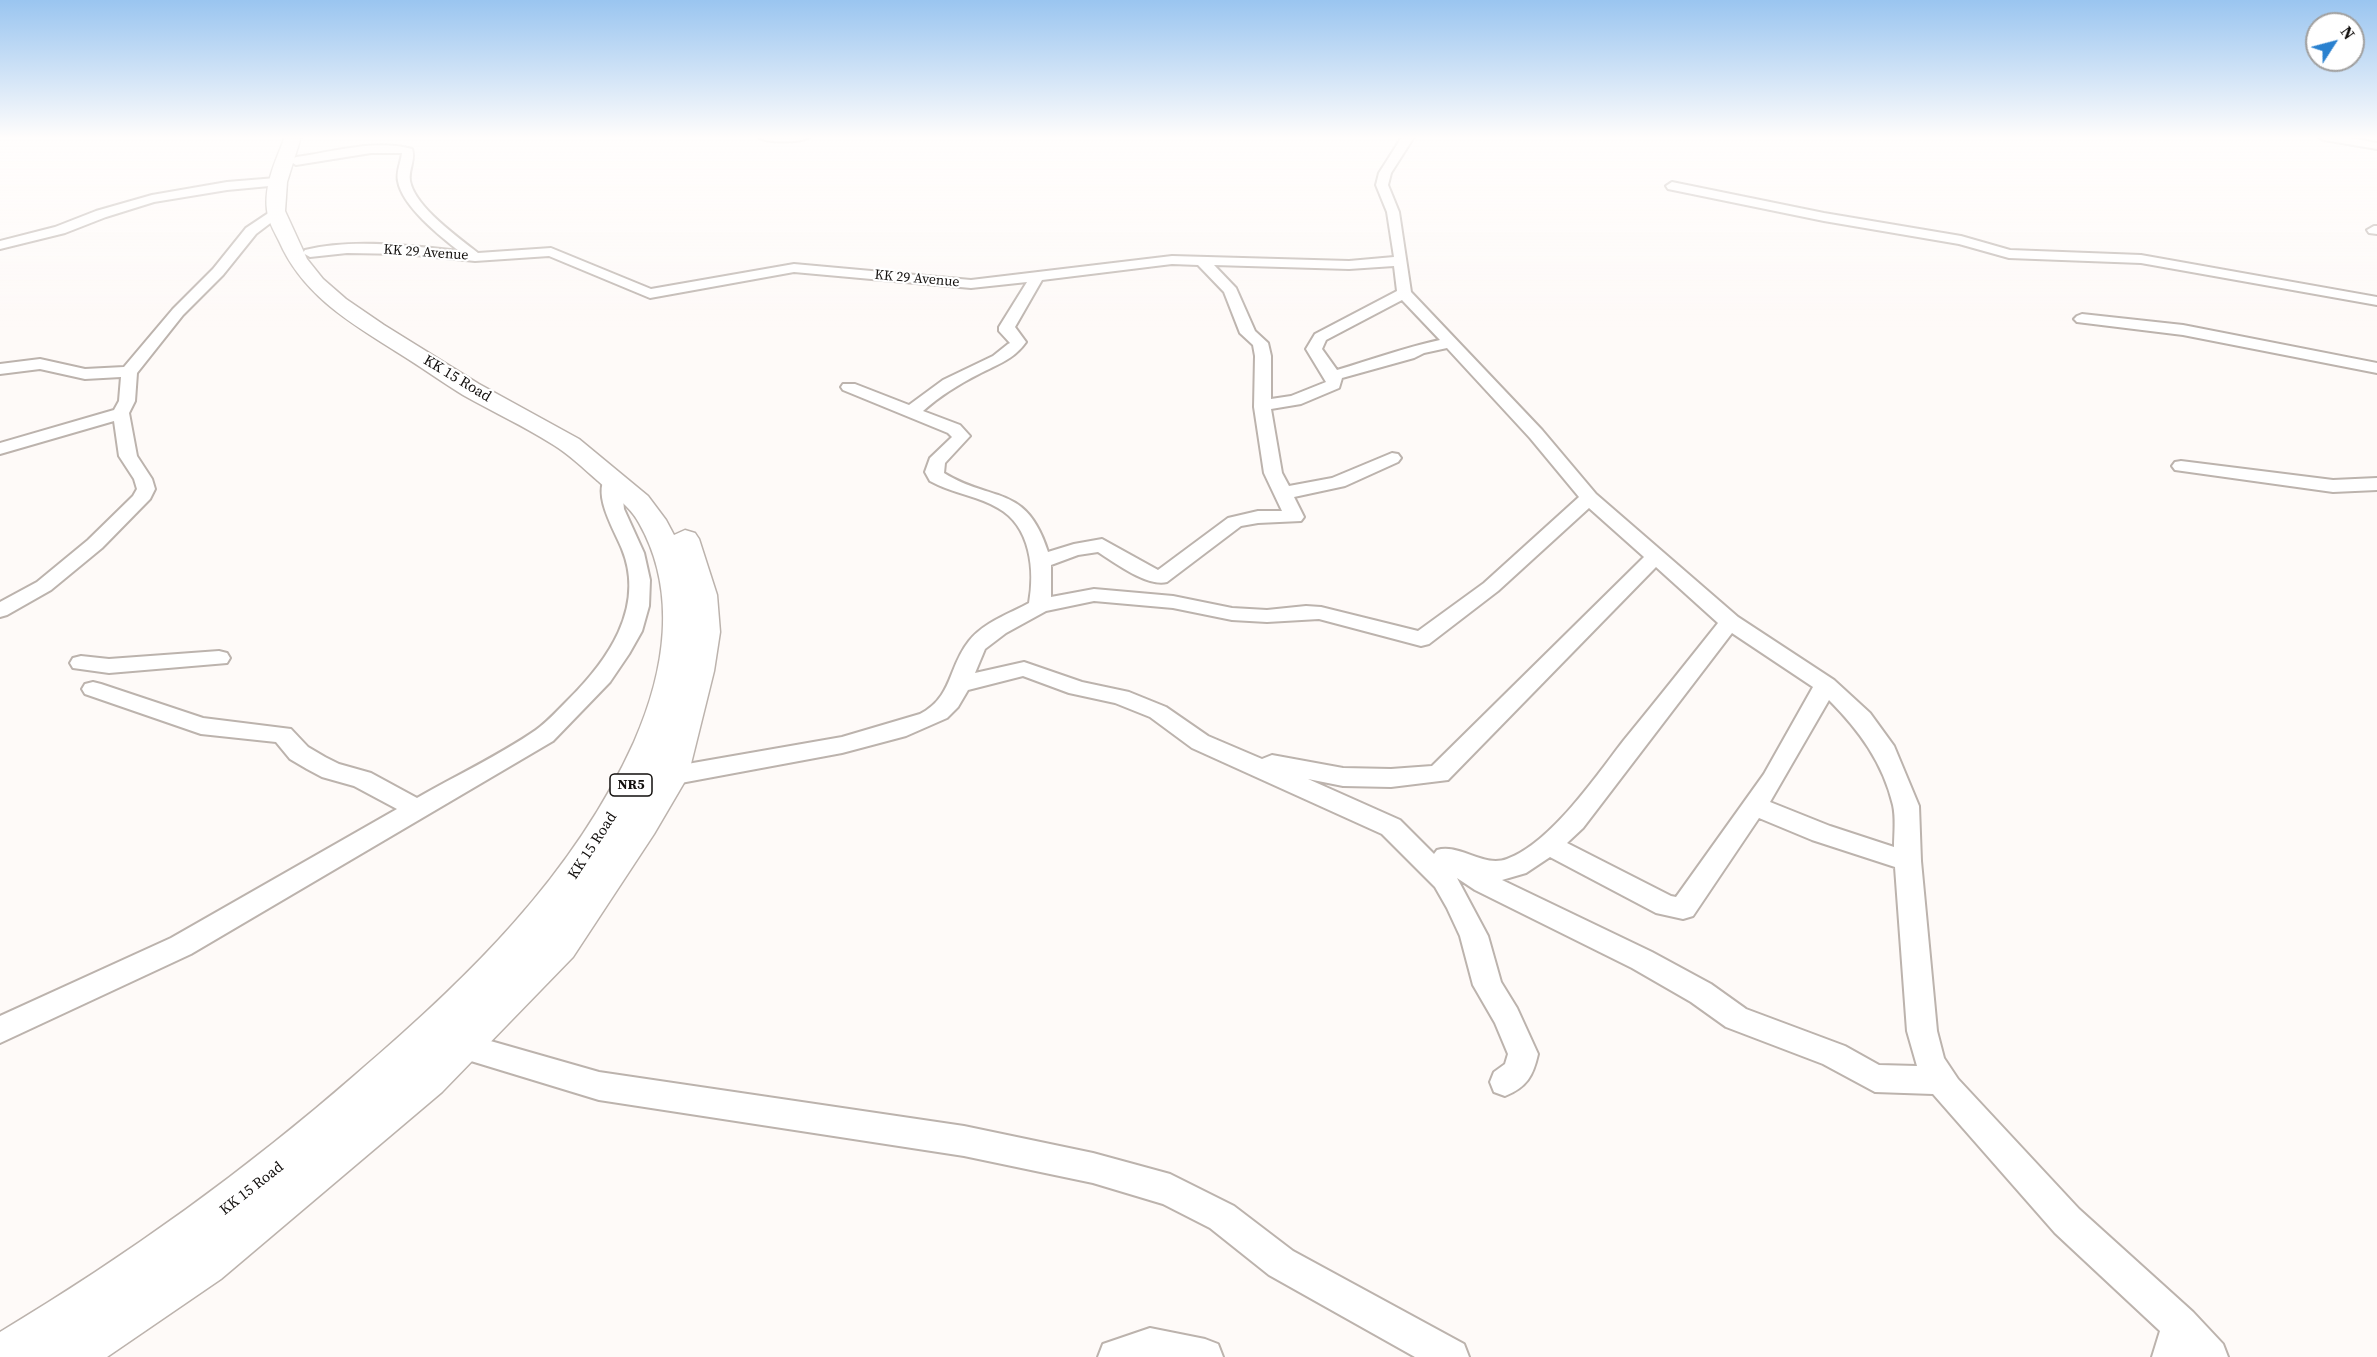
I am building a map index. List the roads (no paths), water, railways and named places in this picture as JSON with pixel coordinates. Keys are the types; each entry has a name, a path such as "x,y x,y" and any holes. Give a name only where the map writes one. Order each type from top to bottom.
{"highway":[{"name":"KK 15 Road","path":"61,1357 203,1261 426,1078 558,945 641,824 670,776 698,671 704,632 702,595 680,527 654,491 606,449 572,427 385,320 340,284 310,253 294,218 291,200"},
{"name":"KK 15 Road","path":"9,1357 45,1336 240,1200 328,1128 480,990 536,928 591,855 631,785 654,736 669,695 679,656 680,621 668,554 649,515 636,499 568,442 477,393 351,313 308,275 297,260 291,200"}],"street":[{"path":"0,245 60,230 100,214 147,200"},
{"path":"0,611 44,586 95,544 141,499 146,489 143,479 128,456 121,413 127,400 129,372 178,312 218,272 251,231 268,200"},
{"path":"414,200 445,233 475,257"},
{"path":"1388,200 1393,212 1404,293 1536,434 1589,498 1730,622 1826,686 1862,719 1882,746 1906,806 1908,861 1922,1031 1930,1062 1942,1081 2175,1341 2210,1357"},
{"path":"1742,200 1833,219 1961,240 2009,254 2141,259 2377,301"},
{"name":"KK 29 Avenue","path":"310,253 347,249 405,250 475,257 551,252 650,294 794,268 961,284 988,283 1037,275 1172,260 1349,265 1401,261"},
{"path":"1042,561 1074,550 1102,545 1128,563 1160,578 1235,522 1258,517 1294,517 1273,473 1263,405 1263,356 1260,342 1248,333 1231,291 1202,261"},
{"path":"911,413 923,400 945,385 1005,357 1016,346 1018,342 1007,331 1007,327 1037,275"},
{"path":"1263,405 1295,400 1333,385 1335,381 1333,376 1314,349 1320,337 1404,293"},
{"path":"2082,319 2183,330 2377,368"},
{"path":"1333,376 1408,355 1419,349 1451,342"},
{"path":"0,369 40,364 85,375 129,372"},
{"path":"849,387 954,429 961,436 937,461 933,471 935,476 944,483 1008,505 1027,526 1042,561 1039,606"},
{"path":"0,449 121,413"},
{"path":"1281,493 1336,484 1371,470 1392,458"},
{"path":"2181,466 2333,486 2377,484"},
{"path":"0,1030 182,946 545,735 588,696 619,653 638,608 642,583 635,554 611,505 612,480"},
{"path":"670,776 737,762 831,749 924,721 944,709 962,684 973,653 983,639 1039,606 1094,595 1173,602 1232,614 1268,616 1313,613 1348,622 1374,625 1421,639 1491,587 1589,498"},
{"path":"1244,760 1289,765 1343,777 1391,778 1439,774 1655,557"},
{"path":"1403,839 1480,868 1508,870 1548,846 1574,821 1730,622"},
{"path":"81,663 109,666 219,658"},
{"path":"962,684 1024,669 1077,688 1121,697 1158,712 1200,742 1391,827 1444,880 1460,904 1474,936 1487,985 1507,1017 1523,1053 1519,1072 1505,1082"},
{"path":"1548,846 1666,906 1683,908 1773,779 1826,686"},
{"path":"93,689 176,720 201,726 283,735 299,753 323,767 348,777 362,779 419,810"},
{"path":"1755,806 1821,833 1908,861"},
{"path":"1446,857 1484,883 1642,960 1701,993 1736,1018 1834,1055 1875,1078 1942,1081"},
{"path":"459,1045 599,1086 964,1141 1093,1168 1170,1190 1222,1218 1281,1263 1451,1357"},
{"path":"1116,1357 1150,1346 1205,1357"}]}
